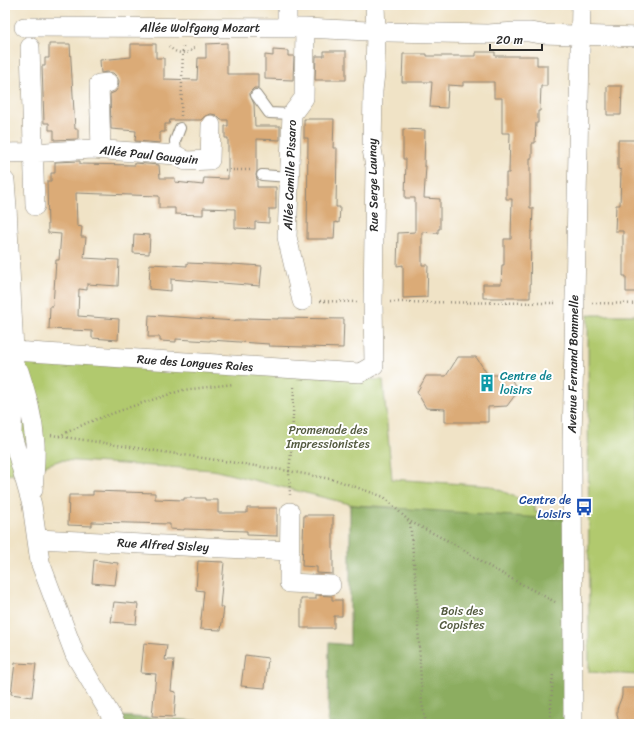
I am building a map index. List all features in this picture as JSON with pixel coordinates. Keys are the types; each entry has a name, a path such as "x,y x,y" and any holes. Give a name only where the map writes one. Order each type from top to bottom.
{"street":[{"name":"Allée Camille Pissaro","path":"287,5 296,28 304,98 292,114 287,237 302,300"},
{"name":"Rue Serge Launay","path":"374,365 373,302 376,167 372,149 372,91 375,73 375,5"},
{"name":"Avenue Fernand Bommelle","path":"574,724 572,442 581,5"},
{"name":"Allée Wolfgang Mozart","path":"24,27 296,28 376,32 488,34 522,32 580,36 639,37"},
{"path":"30,47 35,206"},
{"path":"101,149 99,84 108,83"},
{"name":"Allée Paul Gauguin","path":"5,153 34,153 101,149 176,155 186,161 210,160 211,125"},
{"path":"5,181 14,351 12,435 32,505 40,562 75,655 116,724"},
{"path":"14,351 32,413 35,445 32,505"},
{"name":"Rue des Longues Raies","path":"14,351 360,374 374,365"},
{"path":"290,512 289,583 331,585"},
{"name":"Rue Alfred Sisley","path":"37,539 290,551"}],"lane":[{"path":"256,95 269,113 292,114"},
{"path":"176,155 175,140 180,128"},
{"path":"262,175 289,177"}],"path":[{"path":"168,44 170,48 182,53 189,52 194,49 197,43"},
{"path":"180,128 183,46"},
{"path":"210,160 218,170 259,170 262,175"},
{"path":"302,300 639,304"},
{"path":"290,512 289,471 292,443 294,382"},
{"path":"59,436 89,422 132,406 183,390 237,384"},
{"path":"34,432 289,471 336,480 384,497 410,522 456,545 490,567 573,612"},
{"path":"410,522 416,584 422,703 426,724"}],"green space":[{"path":"588,315 639,315 639,675 589,672"},
{"name":"Promenade des Impressionistes","path":"16,359 383,380 392,479 491,486 535,506 535,512 569,516 568,605 410,522 394,507 354,505 213,470 61,460 18,475 5,474 5,386"},
{"name":"Bois des Copistes","path":"350,505 572,520 571,724 328,724 329,643 350,645"},
{"path":"116,716 252,724 121,724"}],"building":[{"path":"227,43 227,74 258,74 258,88 254,88 250,92 254,104 255,126 280,126 280,140 257,139 257,187 276,187 276,209 269,209 269,223 255,222 255,229 235,228 235,209 203,208 203,215 175,214 175,208 159,208 159,196 76,193 77,226 82,227 81,237 86,237 84,258 119,260 118,286 87,284 87,290 79,289 78,316 119,319 118,340 92,338 92,331 49,329 50,306 53,306 56,260 59,260 61,234 48,233 47,181 51,181 51,173 55,173 55,162 80,161 80,164 135,165 135,163 159,165 160,178 175,178 175,182 203,185 204,178 228,179 228,138 225,138 225,126 228,126 228,120 221,120 216,115 211,114 205,116 201,120 170,120 169,124 165,124 165,132 160,132 160,143 135,141 136,131 111,129 110,94 115,92 118,88 119,81 113,73 101,73 100,60 131,57 131,44 156,44 156,58 164,58 164,79 197,80 198,58 206,58 206,44"},
{"path":"49,44 70,44 75,129 78,129 78,139 54,140 54,130 49,130 49,123 44,123 42,66 45,66 45,58 49,58"},
{"path":"273,50 288,51 288,56 294,56 293,80 265,79 265,55 273,56"},
{"path":"324,51 346,51 346,80 315,80 316,56 324,56"},
{"path":"476,52 495,52 495,56 537,56 537,65 547,65 547,86 541,86 540,111 538,111 538,123 536,123 535,143 532,143 532,158 530,158 530,208 533,208 530,298 483,298 483,284 501,284 502,265 504,265 504,239 511,239 512,199 506,199 506,173 509,173 510,133 502,133 502,98 494,98 494,82 463,82 463,86 448,85 447,108 430,107 432,82 402,82 403,54 427,54 427,56 476,56"},
{"path":"607,86 622,86 621,115 607,115"},
{"path":"304,119 334,119 333,148 337,148 336,207 340,207 339,223 335,222 334,239 307,239 308,138 304,138"},
{"path":"403,129 425,130 424,166 426,166 424,198 440,199 440,229 438,229 438,233 422,232 422,265 428,265 427,297 403,298 403,265 397,266 398,233 415,232 415,198 405,198 406,159 403,159"},
{"path":"618,140 639,140 639,292 626,292 626,276 623,276 623,231 615,231 616,205 620,205 621,170 618,169"},
{"path":"134,234 150,235 149,254 133,253"},
{"path":"187,263 262,266 260,286 171,279 171,291 149,289 150,264 187,266"},
{"path":"149,315 235,321 247,320 248,318 344,319 343,348 269,346 269,344 210,340 176,339 176,342 160,341 160,337 148,337"},
{"name":"Centre de loisirs","path":"458,357 476,357 488,375 509,375 518,391 507,406 488,407 488,422 445,422 445,409 426,408 417,392 426,376 446,376"},
{"path":"93,491 155,493 155,499 184,500 184,498 205,498 205,500 218,500 218,513 247,513 247,508 277,508 277,536 247,535 247,531 170,529 170,524 92,522 92,526 68,525 69,495 93,495"},
{"path":"304,515 333,515 333,574 317,573 317,567 302,566"},
{"path":"94,560 118,563 115,585 92,583"},
{"path":"198,561 224,562 220,607 224,607 221,630 200,629 204,591 196,590"},
{"path":"316,595 332,596 332,600 342,600 342,616 334,616 334,628 301,628 301,599 316,599"},
{"path":"114,602 138,604 136,624 111,622"},
{"path":"144,643 167,645 165,660 174,660 171,691 176,692 174,717 152,716 156,674 141,673"},
{"path":"245,655 268,658 265,688 241,686"},
{"path":"15,663 36,664 32,697 11,694"},
{"path":"622,688 639,688 639,724 621,724 618,719 617,709 622,696"}],"place":[{"name":"Centre de loisirs","path":"487,383"},
{"name":"Centre de Loisirs","path":"584,507"}]}
